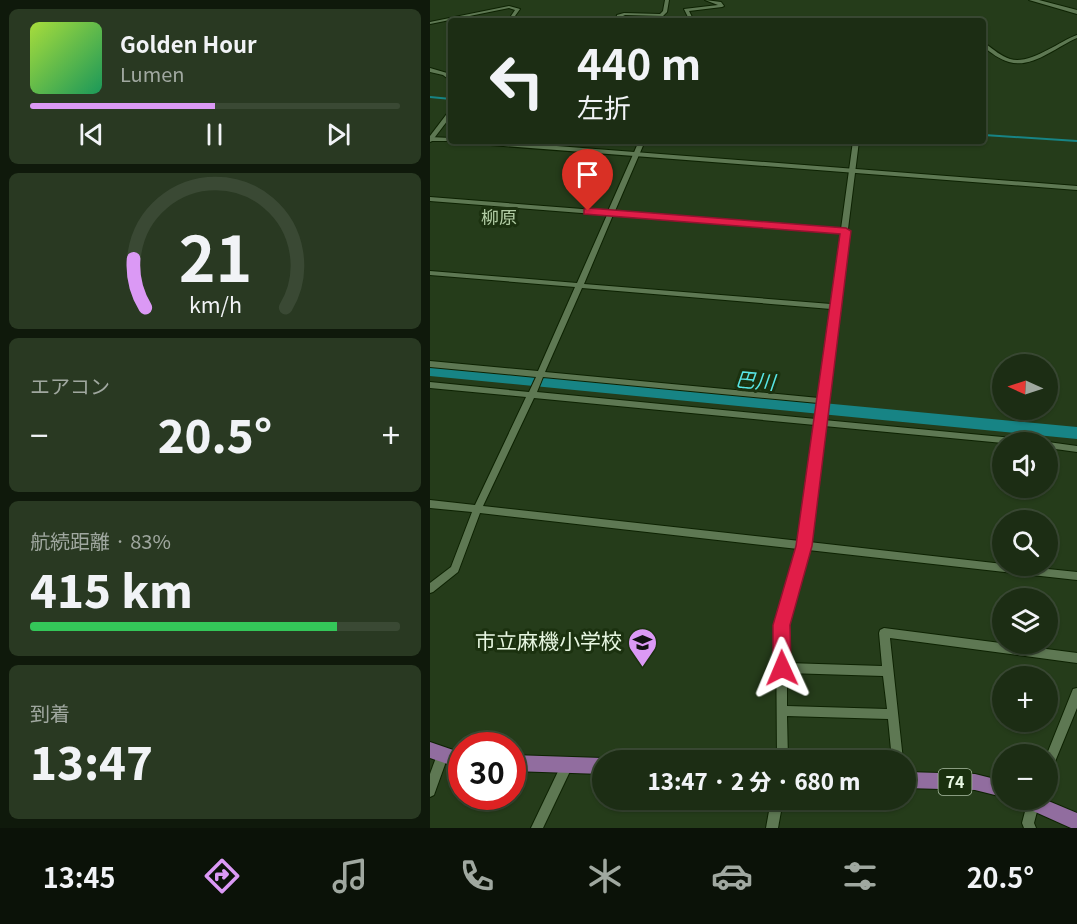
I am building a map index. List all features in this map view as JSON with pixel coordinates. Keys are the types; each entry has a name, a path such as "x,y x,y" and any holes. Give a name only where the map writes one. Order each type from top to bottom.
{"main road":[{"path":"526,764 592,766"},
{"name":"74","path":"916,780 975,783 992,787"},
{"path":"1052,810 1076,822"}],"street":[{"path":"620,18 622,15 661,15 665,12 667,0"},
{"path":"690,18 686,10 721,6 719,3 707,0"},
{"path":"1032,0 1076,12"},
{"path":"455,18 509,7 518,9 513,18"},
{"path":"430,23 448,19"},
{"path":"986,47 1000,58 1023,63 1076,36"},
{"path":"430,70 448,76"},
{"path":"430,139 448,116"},
{"path":"430,139 448,140"},
{"path":"507,144 1076,188"},
{"path":"430,589 455,569 477,510 532,394 640,144"},
{"path":"782,750 784,711 781,625 804,546 856,144"},
{"path":"430,199 846,231"},
{"path":"430,273 836,307"},
{"path":"430,364 823,401"},
{"path":"430,385 992,439"},
{"path":"1058,447 1076,449"},
{"path":"430,504 1076,576"},
{"path":"897,750 884,633 1076,658"},
{"path":"782,668 889,671"},
{"path":"1056,744 1076,693"},
{"path":"784,711 894,714"},
{"path":"430,791 436,753"},
{"path":"537,828 567,765"},
{"path":"772,828 775,810"},
{"path":"1030,810 1028,823 1030,828"}],"waterway":[{"path":"430,97 448,99"},
{"path":"986,135 1077,141"},
{"name":"巴川","path":"430,371 1077,433"}],"place":[{"name":"市立麻機小学校","path":"643,668"}],"district":[{"name":"柳原","path":"499,218"}],"route":[{"path":"588,211 846,231 804,546 781,625 782,668"}]}
